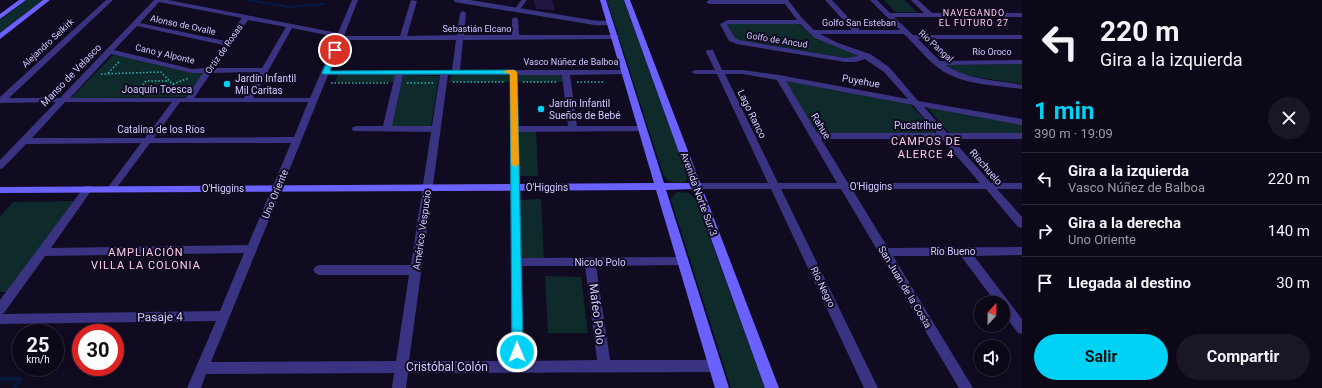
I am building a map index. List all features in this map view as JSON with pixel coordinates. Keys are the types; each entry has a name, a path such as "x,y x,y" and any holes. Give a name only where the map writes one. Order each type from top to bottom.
{"street":[{"path":"0,17 23,0"},
{"path":"0,37 47,0"},
{"name":"Alejandro Selkirk","path":"0,100 110,0"},
{"name":"Sebastián Elcano","path":"158,0 340,37 614,37"},
{"name":"Manso de Velasco","path":"0,166 158,0"},
{"name":"Uno Oriente","path":"194,388 356,0"},
{"path":"603,0 722,388"},
{"name":"Avenida Norte Sur 3","path":"627,0 772,388"},
{"path":"828,0 858,32"},
{"name":"Río Pangal","path":"873,0 938,63 952,73 960,76 1022,87"},
{"path":"914,0 930,15"},
{"path":"403,38 414,1"},
{"path":"709,2 785,1"},
{"name":"Riachuelo","path":"785,1 812,32 828,41 868,56 888,70 1022,224"},
{"path":"456,72 463,13"},
{"path":"888,15 1022,14"},
{"name":"Ortiz de Rosas","path":"188,100 246,17"},
{"path":"515,19 516,38"},
{"name":"Golfo de Ancud","path":"802,22 728,22 724,24 732,39 740,43 844,60 856,60 868,56"},
{"name":"Alonso de Ovalle","path":"136,24 227,44"},
{"path":"247,100 290,26"},
{"name":"Golfo San Esteban","path":"812,32 1022,37"},
{"name":"Cano y Alponte","path":"109,51 189,70 264,70"},
{"name":"Lago Ranco","path":"710,52 774,186"},
{"name":"Río Oroco","path":"938,63 1022,62"},
{"path":"386,129 400,72"},
{"name":"Vasco Núñez de Balboa","path":"325,73 400,72 443,77 456,72 514,77 566,72 625,72"},
{"path":"566,72 574,129"},
{"name":"Puyehue","path":"695,72 750,72 1022,122"},
{"name":"Américo Vespucio","path":"399,388 443,77"},
{"path":"514,77 518,366"},
{"name":"Rahue","path":"779,77 844,186"},
{"name":"Joaquín Toesca","path":"0,100 314,100"},
{"path":"112,188 178,100"},
{"path":"514,129 643,128"},
{"path":"356,129 436,129"},
{"name":"Pucatrihue","path":"814,136 1022,136"},
{"name":"Catalina de los Ríos","path":"24,141 297,140"},
{"name":"Río Negro","path":"774,186 871,388"},
{"name":"San Juan de la Costa","path":"844,186 966,388"},
{"name":"O'Higgins","path":"0,190 88,188 1022,186"},
{"path":"0,309 88,188"},
{"path":"41,252 252,249"},
{"path":"964,251 998,296"},
{"name":"Río Bueno","path":"884,252 1022,251"},
{"name":"Nicolo Polo","path":"516,262 683,261"},
{"name":"Mafeo Polo","path":"590,262 604,366"},
{"path":"319,270 416,270"},
{"path":"1010,313 1022,329"},
{"name":"Pasaje 4","path":"0,319 224,316"},
{"name":"Cristóbal Colón","path":"203,368 715,366"}],"lane":[{"path":"456,0 597,23 610,23"},
{"path":"517,10 524,0"}],"path":[{"path":"108,73 125,55"},
{"path":"87,74 160,72 188,100"},
{"path":"321,83 398,83 443,77 514,77 568,82 604,82"},
{"path":"130,100 146,82 169,81"}],"green space":[{"path":"26,0 43,0 0,33 0,20"},
{"path":"607,0 624,0 688,176 686,182 679,183 670,181 663,174"},
{"path":"884,0 904,0 917,12 895,12"},
{"path":"797,23 810,33 861,56 845,58 734,39 727,26 729,24"},
{"path":"113,55 204,73 186,97 71,98"},
{"path":"1022,64 1022,84 964,75 946,65"},
{"path":"338,74 395,75 396,82 335,82"},
{"path":"403,75 439,76 431,126 390,125"},
{"path":"452,75 510,75 511,82 449,82"},
{"path":"517,75 562,75 565,82 516,82"},
{"path":"787,81 910,104 935,131 935,133 818,133 815,131 786,83"},
{"path":"927,107 1022,124 1022,134 951,133 948,132"},
{"path":"536,130 538,176 518,176 518,134 520,132"},
{"path":"677,192 689,193 696,200 765,388 731,388 671,200"},
{"path":"541,199 544,259 525,258 520,255 519,200"},
{"path":"75,201 8,292 0,292 0,216 13,202"},
{"path":"545,276 581,277 588,333 548,333"}],"building":[{"path":"534,0 552,0 555,10 536,9"}],"waterway":[{"path":"249,0 288,7 324,4"},
{"path":"0,379 20,379 14,388"}],"slow traffic":[{"path":"507,72 514,72 515,164"}],"place":[{"name":"Jardín Infantil Mil Caritas","path":"227,84"},
{"name":"Jardín Infantil Sueños de Bebé","path":"541,109"}],"district":[{"name":"NAVEGANDO EL FUTURO 27","path":"974,18"},
{"name":"CAMPOS DE ALERCE 4","path":"926,147"},
{"name":"AMPLIACIÓN VILLA LA COLONIA","path":"146,258"}],"route":[{"path":"335,50 325,73 514,72 517,352"}]}
